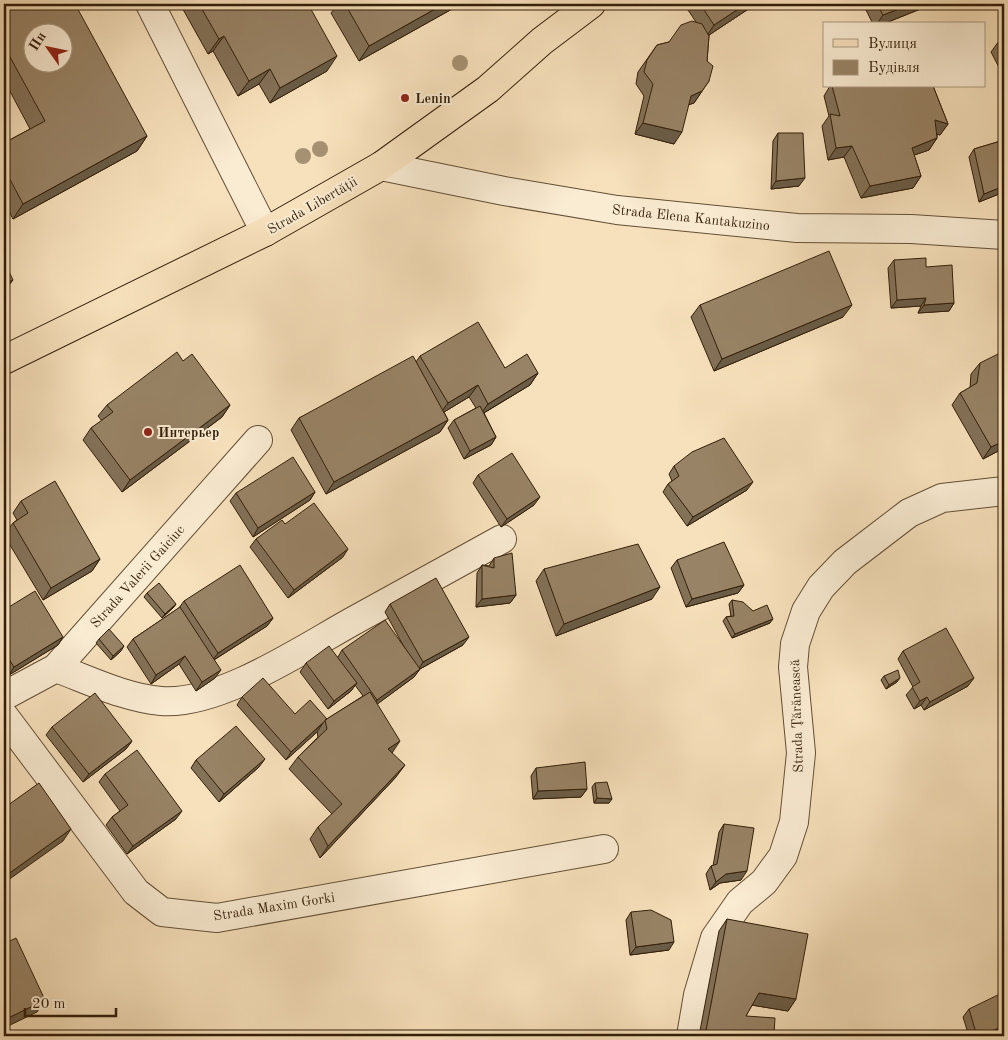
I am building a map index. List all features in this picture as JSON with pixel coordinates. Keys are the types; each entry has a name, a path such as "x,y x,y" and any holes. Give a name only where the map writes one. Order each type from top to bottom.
{"main road":[{"name":"Strada Libertății","path":"4,360 265,232 380,166 488,90 542,41 590,4"}],"street":[{"path":"150,4 265,232"},
{"name":"Strada Elena Kantakuzino","path":"380,166 504,191 616,210 797,228 911,229 1004,235"},
{"name":"Strada Valerii Gaiciuc","path":"4,696 56,668 258,440"},
{"name":"Strada Țărănească","path":"691,1036 698,994 715,938 740,902 764,882 783,856 794,822 800,753 793,668 795,644 806,611 822,587 845,562 909,513 942,498 1004,490"},
{"path":"56,668 122,692 161,701 200,698 240,682 298,652 502,539"},
{"name":"Strada Maxim Gorki","path":"4,716 136,892 162,912 217,918 604,849"}],"building":[{"path":"4,4 75,4 147,136 23,204 4,168 4,143 45,121 4,46"},
{"path":"199,4 308,4 337,56 280,88 270,69 249,81 224,36 219,39"},
{"path":"345,4 444,4 369,46"},
{"path":"700,4 746,4 714,25"},
{"path":"877,4 912,4 883,15"},
{"path":"692,21 702,24 709,36 707,61 713,66 709,81 702,91 691,96 682,132 643,123 653,84 644,72 647,60 657,45 669,42 681,25"},
{"path":"1004,38 1004,50 999,41"},
{"path":"833,88 934,88 948,124 935,120 937,138 912,148 921,176 870,186 852,146 836,148 830,114 840,116"},
{"path":"778,133 803,133 805,178 776,181"},
{"path":"1004,140 1004,186 984,194 974,149"},
{"path":"829,251 852,305 722,359 700,305"},
{"path":"926,258 926,267 952,265 954,303 924,305 926,298 897,300 894,260"},
{"path":"4,261 13,280 4,284"},
{"path":"478,322 505,368 527,354 538,373 488,404 478,385 448,403 420,356"},
{"name":"Интерьер","path":"177,352 183,361 192,354 230,405 130,480 91,428 113,412 107,405"},
{"path":"998,354 1004,363 1004,441 991,447 960,393 977,383 980,363"},
{"path":"413,356 448,420 334,482 299,418"},
{"path":"480,406 496,437 470,451 454,420"},
{"path":"724,438 753,482 693,517 668,484 679,476 674,466 692,452"},
{"path":"512,453 540,497 507,519 478,475"},
{"path":"293,457 315,492 258,528 236,493"},
{"path":"55,481 100,559 51,588 13,523 28,513 21,501"},
{"path":"314,503 348,549 294,590 256,539 282,520 285,524"},
{"path":"724,542 744,585 692,599 677,560"},
{"path":"638,544 660,587 564,624 544,569"},
{"path":"512,553 516,595 482,599 482,565 494,568 494,558"},
{"path":"240,565 273,618 218,653 184,601"},
{"path":"436,578 469,637 423,662 390,604"},
{"path":"159,583 176,604 165,614 147,593"},
{"path":"35,591 63,637 14,667 4,654 4,610"},
{"path":"732,600 743,602 753,611 767,605 773,619 735,634 726,617 734,616"},
{"path":"180,607 221,670 202,682 185,656 156,675 133,639"},
{"path":"385,620 420,669 377,700 342,650"},
{"path":"946,628 974,678 930,702 927,697 920,701 912,687 920,682 903,651"},
{"path":"109,629 124,646 113,656 99,639"},
{"path":"329,646 357,683 334,701 306,663"},
{"path":"898,670 900,678 889,685 884,676"},
{"path":"263,678 295,714 310,700 327,719 291,752 242,697"},
{"path":"370,692 400,741 388,749 405,765 328,846 318,827 342,804 298,757 327,729 325,720"},
{"path":"95,693 132,741 89,774 52,727"},
{"path":"236,726 265,759 224,794 196,760"},
{"path":"137,750 182,811 133,846 112,817 128,805 105,774"},
{"path":"585,762 587,789 538,791 536,768"},
{"path":"607,782 612,799 597,798 595,783"},
{"path":"39,783 71,829 4,877 4,808"},
{"path":"724,824 754,828 747,871 726,874 716,882 711,866 717,864"},
{"path":"651,910 671,920 674,942 636,947 631,912"},
{"path":"727,919 808,934 796,999 759,993 746,1016 775,1018 774,1034 734,1031 731,1036 705,1036"},
{"path":"16,938 45,1000 4,1020 4,944"},
{"path":"1004,992 1004,1026 977,1036 969,1009"}],"place":[{"name":"Lenin","path":"405,98"},
{"name":"Интерьер","path":"148,432"}]}
